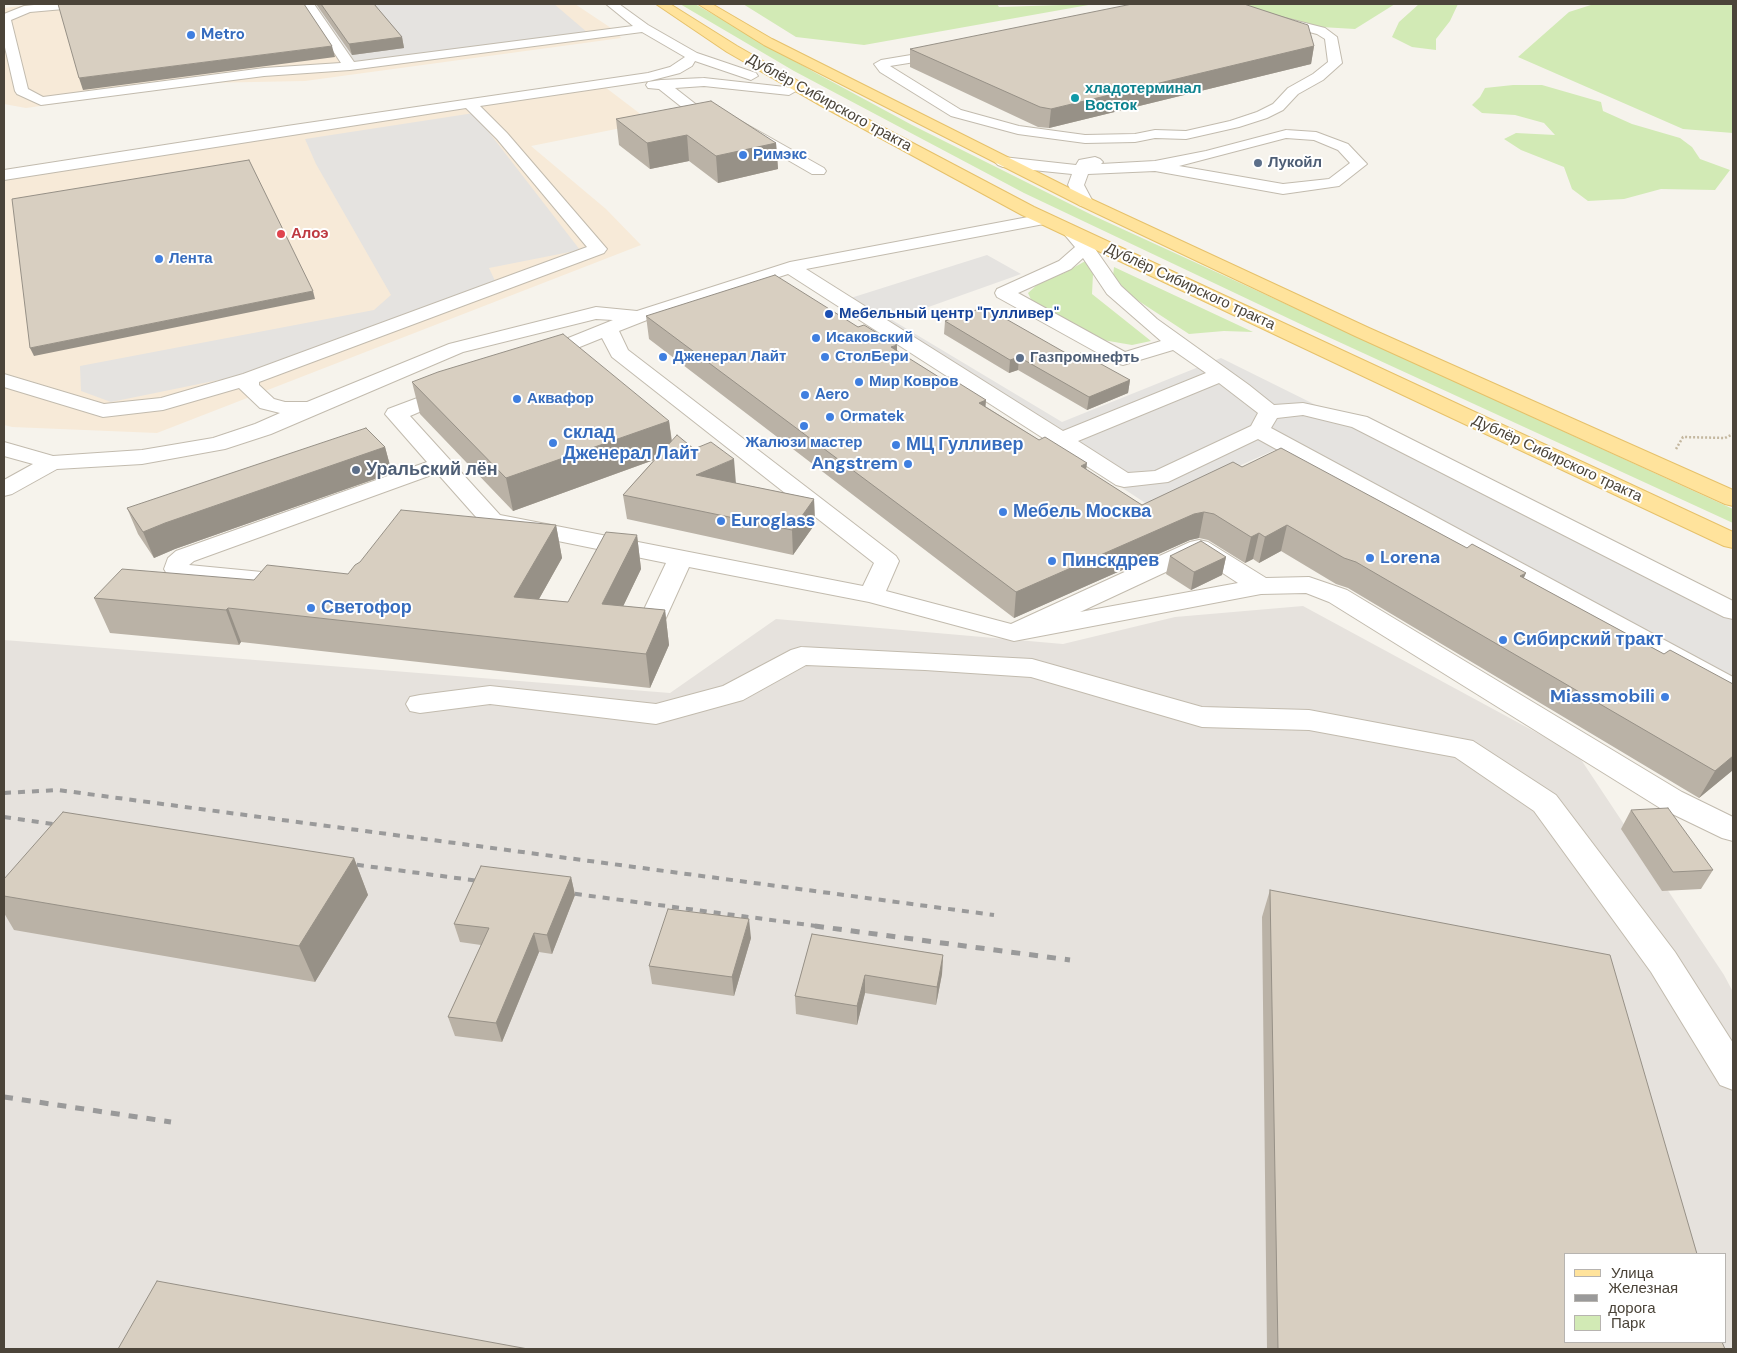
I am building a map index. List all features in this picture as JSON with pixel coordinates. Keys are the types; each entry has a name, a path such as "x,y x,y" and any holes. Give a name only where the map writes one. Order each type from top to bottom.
{"main road":[{"name":"Дублёр Сибирского тракта","path":"662,4 732,49 830,105 1044,219 1733,541"},
{"name":"Дублёр Сибирского тракта","path":"704,4 777,47 1085,202 1362,332 1733,499"}],"lane":[{"path":"75,4 28,9 4,18 22,91 41,101 264,72 350,66 644,28"},
{"path":"308,4 350,66"},
{"path":"612,4 644,28 692,56 830,105"},
{"path":"962,49 881,64 884,69 956,113 1018,130 1085,139 1135,138 1155,134 1186,135 1262,115 1278,107 1293,92 1318,77 1336,63 1331,37 1321,31 1216,4"},
{"path":"4,175 287,130 649,77 675,70 687,63 692,56"},
{"path":"488,120 494,112 514,106 598,91 661,84 704,82 788,91"},
{"path":"661,84 702,116 725,118 818,171"},
{"path":"4,380 103,411 163,404 250,378 598,249 488,120 469,103"},
{"path":"1003,162 1081,170 1155,166 1208,156 1286,134 1316,136 1344,148 1359,164 1333,183 1283,189 1155,166"},
{"path":"1085,202 1076,186 1084,163 1103,161 1186,141 1186,135"},
{"path":"516,366 640,316 790,267 1044,219"},
{"path":"1071,231 1085,247 1114,290 1176,343 1242,389 1264,421 1733,690"},
{"path":"1085,247 1065,265 1004,293 998,305 1091,358 1123,359 1176,343"},
{"path":"790,267 1124,480 1160,477 1264,421 1303,409 1359,422 1733,611"},
{"path":"4,449 52,463 142,457 216,444 263,430 310,408 456,348 596,313 640,316"},
{"path":"608,329 619,353 887,561 871,595"},
{"path":"1061,440 1220,375"},
{"path":"250,378 248,386 267,404 285,408 310,408"},
{"path":"470,384 396,414 492,521"},
{"path":"4,489 52,463"},
{"path":"311,585 184,573 176,569 177,563 185,556 442,464"},
{"path":"463,524 492,521 871,595 1014,633 1261,586 1308,585 1338,596 1670,800 1733,830"},
{"path":"1014,633 1199,547 1261,586"},
{"path":"652,620 681,558"},
{"path":"420,704 490,695 656,714 733,693 801,656 925,661 1032,668 1202,716 1310,720 1463,748 1545,803 1663,962 1733,1074"}],"path":[{"path":"1665,467 1683,437 1724,438 1733,434"}],"shaded area":[{"path":"37,4 575,4 617,32 621,38 305,81 203,83 26,108 4,104 4,8"},
{"path":"306,4 554,4 588,33 347,66"},
{"path":"601,84 651,122 531,146 606,209 641,245 157,433 12,427 4,425 4,179"},
{"path":"474,113 580,250 489,268 495,281 248,374 111,402 81,391 80,366 374,310 391,295 316,164 305,139"},
{"path":"987,255 1021,274 892,320 1062,422 1221,358 1336,415 1355,414 1733,604 1733,699 1279,448 1150,506 838,302"},
{"path":"1303,606 1578,755 1724,975 1733,992 1733,1349 4,1349 4,640 670,693 776,619 1063,644 1175,617"}],"green space":[{"path":"680,4 695,4 912,125 1094,216 1733,509 1733,523 1313,330 1024,193 794,71"},
{"path":"743,4 997,4 999,7 1094,4 864,45 796,37"},
{"path":"1235,4 1395,4 1355,29 1321,27"},
{"path":"1419,4 1458,4 1450,21 1436,39 1436,50 1412,47 1392,37 1399,22"},
{"path":"1594,4 1733,4 1733,133 1683,129 1518,57 1569,12"},
{"path":"1513,85 1542,85 1601,102 1603,111 1632,124 1680,138 1692,147 1700,159 1730,170 1715,190 1661,189 1624,199 1588,201 1572,189 1564,167 1521,150 1504,139 1516,133 1555,135 1544,123 1515,115 1482,113 1472,105 1485,88"},
{"path":"1089,259 1093,274 1092,294 1151,341 1132,345 1097,339 1034,306 1028,293 1039,283 1064,273"},
{"path":"1114,267 1253,332 1224,331 1189,334 1131,296 1113,276"}],"building":[{"path":"58,4 304,4 332,46 79,78"},
{"path":"321,4 374,4 402,37 349,44"},
{"name":"хладотерминал Восток","path":"1132,4 1244,4 1308,25 1314,46 1051,109 1040,107 910,49"},
{"path":"711,101 776,143 716,156 687,135 647,143 616,119"},
{"name":"Лента","path":"249,160 313,291 30,348 12,199"},
{"path":"775,275 858,327 864,325 897,345 891,347 942,379 949,377 986,400 979,403 1039,440 1045,437 1087,463 1081,466 1142,505 1233,462 1242,467 1281,448 1467,548 1472,544 1526,573 1520,576 1664,654 1670,650 1733,684 1733,756 1715,771 1356,562 1344,558 1287,525 1265,537 1259,533 1251,537 1214,514 1204,512 1194,514 1016,592 646,316"},
{"path":"985,307 1071,356 1081,353 1130,380 1089,397 1019,357 1010,360 945,321"},
{"path":"563,334 669,421 506,478 412,382 438,372"},
{"path":"366,428 385,447 143,532 127,508"},
{"path":"677,435 694,449 711,442 734,459 696,475 814,499 792,530 623,495"},
{"path":"401,510 556,525 514,597 568,602 606,532 637,535 602,604 665,610 646,654 228,608 226,610 94,598 122,569 254,580 267,565 348,574 360,562"},
{"path":"1201,541 1226,557 1194,572 1170,556"},
{"path":"1668,808 1713,870 1673,872 1631,810"},
{"path":"63,812 354,858 299,946 4,896 4,879"},
{"path":"481,866 571,877 547,935 534,933 496,1023 448,1017 489,928 454,924"},
{"path":"1270,890 1610,955 1697,1253 1564,1253 1564,1343 1722,1343 1725,1349 1278,1349"},
{"path":"668,909 749,919 732,977 649,966"},
{"path":"812,934 943,955 937,987 865,975 857,1006 795,996"},
{"path":"157,1281 528,1349 118,1349"}],"railway":[{"path":"4,793 58,790 994,915"},
{"path":"4,817 66,826"},
{"path":"343,863 487,882"},
{"path":"561,892 824,927"},
{"path":"815,926 1070,960"},
{"path":"4,1097 171,1122"}],"place":[{"name":"Metro","path":"191,35"},
{"name":"хладотерминал Восток","path":"1075,98"},
{"name":"Римэкс","path":"743,155"},
{"name":"Лукойл","path":"1258,163"},
{"name":"Алоэ","path":"281,234"},
{"name":"Лента","path":"159,259"},
{"name":"Мебельный центр \"Гулливер\"","path":"829,314"},
{"name":"Исаковский","path":"816,338"},
{"name":"Дженерал Лайт","path":"663,357"},
{"name":"СтолБери","path":"825,357"},
{"name":"Газпромнефть","path":"1020,358"},
{"name":"Мир Ковров","path":"859,382"},
{"name":"Aero","path":"805,395"},
{"name":"Аквафор","path":"517,399"},
{"name":"Ormatek","path":"830,417"},
{"name":"Жалюзи мастер","path":"804,426"},
{"name":"склад Дженерал Лайт","path":"553,443"},
{"name":"МЦ Гулливер","path":"896,445"},
{"name":"Angstrem","path":"908,464"},
{"name":"Уральский лён","path":"356,470"},
{"name":"Мебель Москва","path":"1003,512"},
{"name":"Euroglass","path":"721,521"},
{"name":"Lorena","path":"1370,558"},
{"name":"Пинскдрев","path":"1052,561"},
{"name":"Светофор","path":"311,608"},
{"name":"Сибирский тракт","path":"1503,640"},
{"name":"Miassmobili","path":"1665,697"}]}
